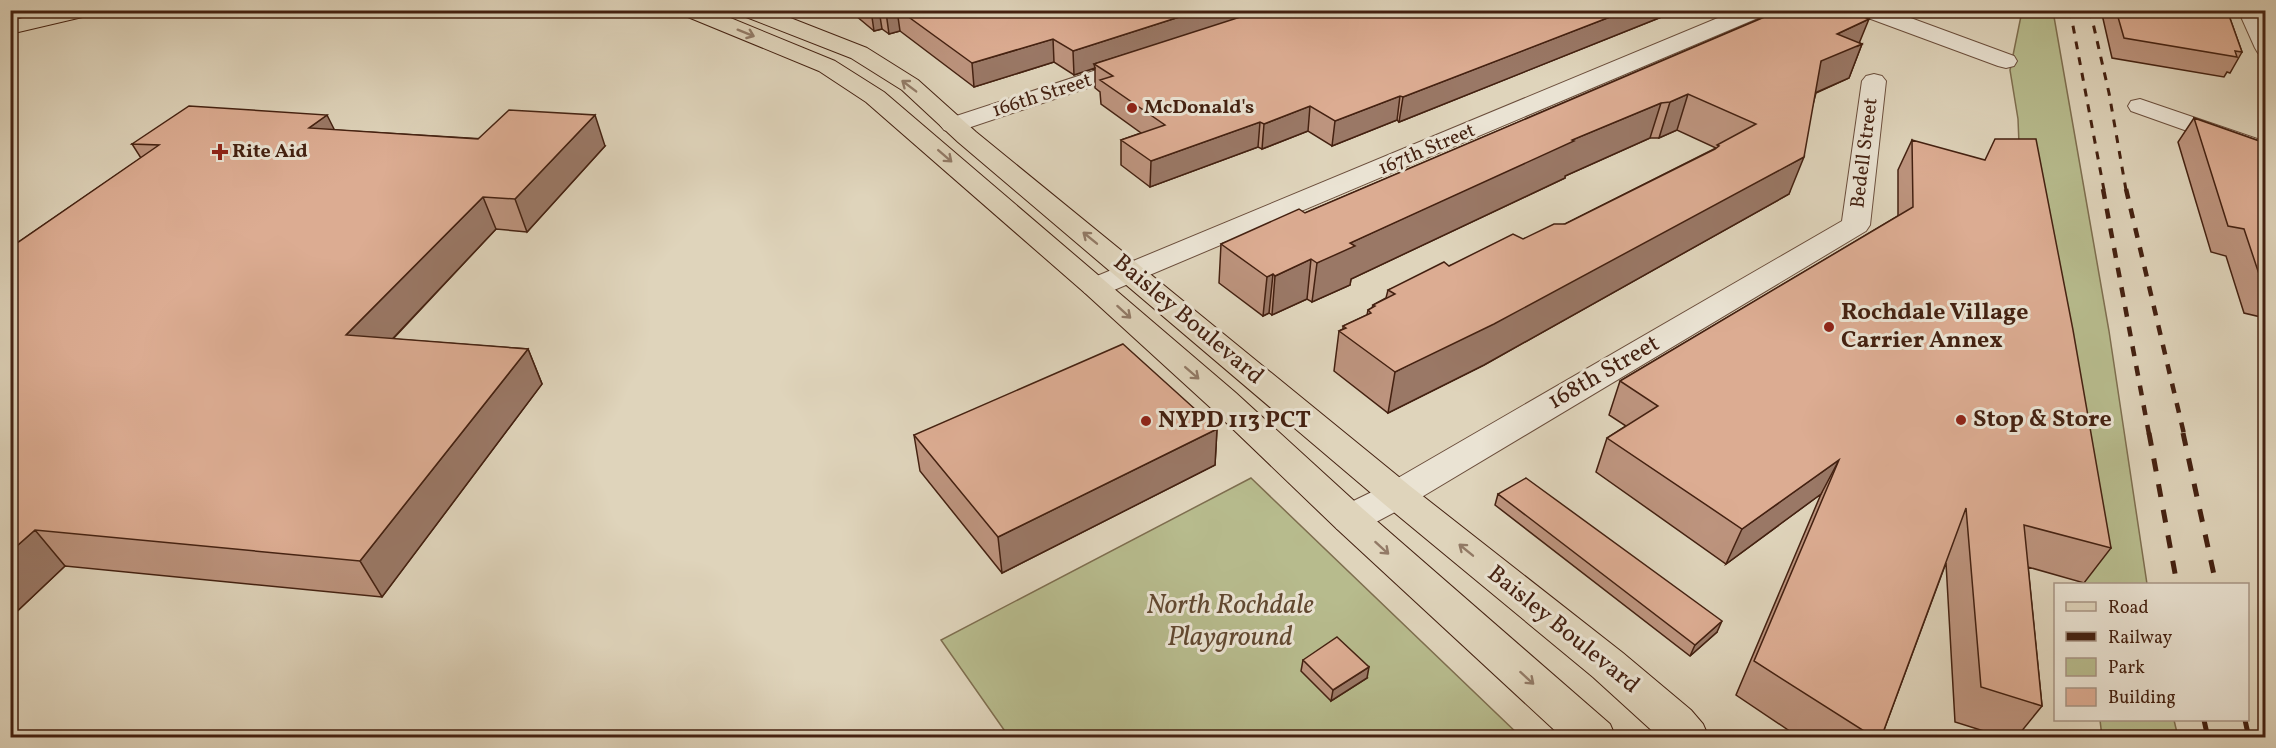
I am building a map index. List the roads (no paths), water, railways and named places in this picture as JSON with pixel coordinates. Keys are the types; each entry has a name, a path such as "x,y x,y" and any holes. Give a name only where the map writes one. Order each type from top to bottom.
{"main road":[{"path":"10,14 24,10"},
{"path":"10,28 83,10"},
{"name":"Baisley Boulevard","path":"691,10 827,66 875,97 1096,287 1224,401 1350,519 1594,738"},
{"name":"Baisley Boulevard","path":"749,10 859,53 910,85 953,124 1397,495 1608,665 1675,723 1687,738"},
{"path":"920,134 953,124"}],"street":[{"name":"167th Street","path":"1096,287 1757,10"},
{"path":"1868,10 2006,61"},
{"path":"2248,10 2265,48"},
{"name":"166th Street","path":"953,124 1159,57"},
{"name":"Bedell Street","path":"1856,225 1874,81"},
{"path":"2140,106 2265,151"},
{"name":"168th Street","path":"1350,519 1397,495 1856,225"}],"railway":[{"path":"2070,10 2104,190"},
{"path":"2090,10 2109,93 2126,190"},
{"path":"2103,189 2149,434"},
{"path":"2126,189 2184,434"},
{"path":"2149,433 2177,583"},
{"path":"2183,433 2216,583"},
{"path":"2204,721 2208,738"},
{"path":"2245,721 2249,738"}],"place":[{"name":"McDonald's","path":"1132,108"},
{"name":"Rite Aid","path":"220,152"},
{"name":"Rochdale Village Carrier Annex","path":"1829,327"},
{"name":"Stop & Store","path":"1961,420"},
{"name":"NYPD 113 PCT","path":"1146,421"}],"park label":[{"name":"North Rochdale Playground","path":"1230,621"}]}
